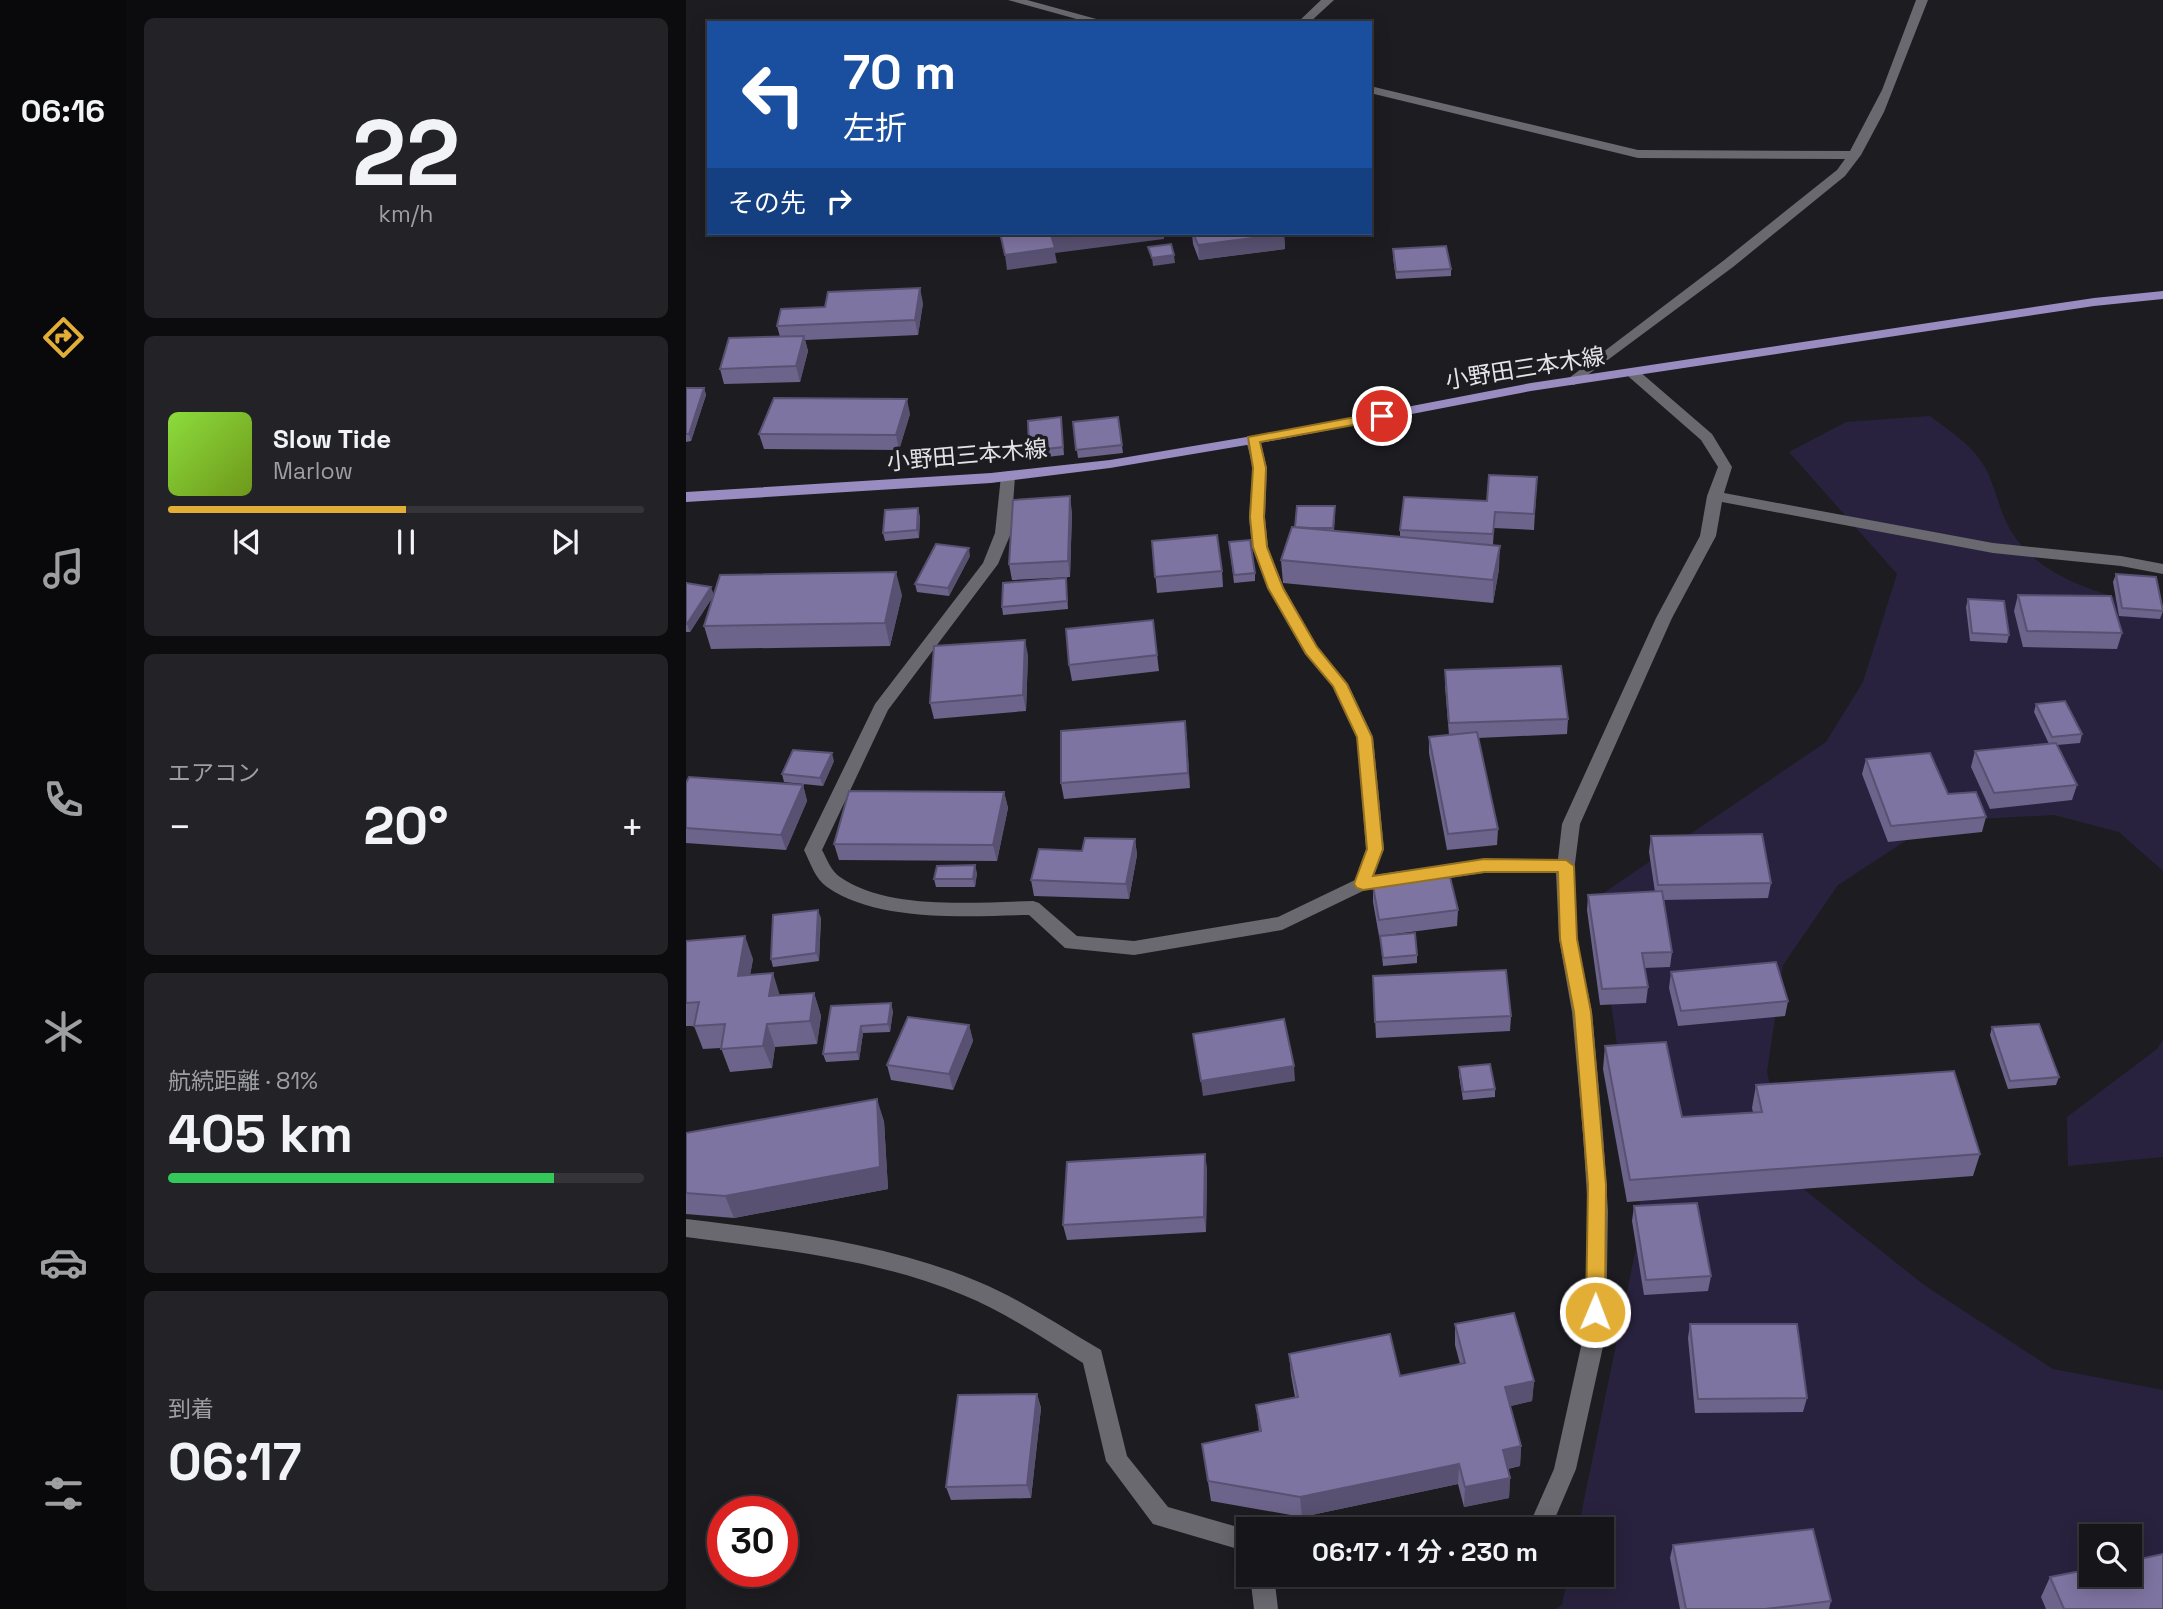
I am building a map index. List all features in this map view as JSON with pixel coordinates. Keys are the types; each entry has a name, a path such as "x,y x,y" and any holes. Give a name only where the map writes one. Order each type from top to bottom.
{"main road":[{"name":"小野田三本木線","path":"686,497 1008,476 1110,464 1574,380 1634,374 2095,302 2163,295"}],"street":[{"path":"1014,0 1098,21"},
{"path":"1304,21 1328,0"},
{"path":"1574,380 1806,203 1841,173 1855,155 1875,117 1922,0"},
{"path":"1372,89 1638,154 1855,155"},
{"path":"1544,1517 1565,1469 1595,1333 1597,1185 1582,1012 1568,939 1566,866 1571,824 1664,618 1708,536 1715,496 1724,467 1707,437 1634,374"},
{"path":"1253,440 1260,468 1257,517 1264,557 1276,588 1311,650 1339,684 1365,737 1375,849 1363,884"},
{"path":"1008,476 1003,533 990,564 881,708 813,850 831,881 873,900 931,906 1033,908 1072,943 1134,948 1282,923 1363,884 1484,866 1566,866"},
{"path":"1715,496 1993,548 2121,561 2163,569"},
{"path":"686,1228 787,1240 953,1282 993,1300 1093,1357 1117,1461 1161,1516 1236,1538"},
{"path":"1263,1587 1266,1609"}],"shaded area":[{"path":"1930,416 1962,440 1982,462 2011,531 2040,563 2078,584 2163,610 2163,871 2119,832 2054,815 1979,819 1907,840 1838,885 1783,965 1767,1072 1791,1179 1924,1285 2053,1369 2163,1390 2163,1609 1555,1609 1562,1605 1566,1587 1614,1587 1614,1517 1580,1517 1642,1219 1596,898 1826,742 1863,682 1897,574 1789,452 1846,422"},
{"path":"2163,1040 2163,1157 2068,1166 2067,1117 2157,1049"}],"building":[{"path":"1000,235 1078,235 1052,238 1055,248 1005,255"},
{"path":"1194,235 1276,235 1198,245"},
{"path":"1171,244 1174,255 1152,258 1148,247"},
{"path":"1446,246 1451,269 1396,272 1393,249"},
{"path":"920,288 915,320 777,326 781,309 825,307 828,292"},
{"path":"804,336 796,366 720,369 729,338"},
{"path":"686,388 704,388 689,434 686,434"},
{"path":"774,398 907,399 896,435 759,434"},
{"path":"1061,417 1063,447 1029,451 1028,421"},
{"path":"1118,417 1122,445 1076,450 1073,422"},
{"path":"1489,475 1537,477 1534,514 1495,512 1493,534 1400,530 1404,497 1487,501"},
{"path":"1070,496 1068,561 1009,564 1013,500"},
{"path":"1297,506 1335,506 1333,528 1295,527"},
{"path":"918,508 917,530 883,533 885,510"},
{"path":"1292,527 1500,546 1493,580 1281,560"},
{"path":"1217,535 1222,571 1155,577 1152,541"},
{"path":"1250,540 1255,573 1234,575 1229,542"},
{"path":"936,544 969,548 948,588 915,584"},
{"path":"896,572 885,623 704,626 720,575"},
{"path":"2116,574 2156,577 2163,611 2122,608"},
{"path":"1066,578 1067,601 1002,607 1003,583"},
{"path":"686,583 711,587 687,624 686,624"},
{"path":"2018,595 2111,596 2122,633 2027,631"},
{"path":"1968,599 2004,601 2009,635 1972,633"},
{"path":"1153,620 1157,655 1069,665 1066,629"},
{"path":"1025,640 1023,695 930,703 934,646"},
{"path":"1561,666 1568,719 1449,723 1445,670"},
{"path":"2065,701 2082,734 2052,737 2036,704"},
{"path":"1185,721 1188,773 1061,783 1061,731"},
{"path":"1477,732 1498,829 1448,834 1429,737"},
{"path":"2056,743 2077,785 1994,793 1975,751"},
{"path":"793,750 832,753 820,778 782,774"},
{"path":"1930,753 1948,794 1976,792 1986,817 1891,826 1866,759"},
{"path":"689,777 803,785 781,835 686,828 686,783"},
{"path":"849,791 1004,792 993,845 834,844"},
{"path":"1762,834 1771,883 1658,885 1651,836"},
{"path":"1085,838 1135,839 1126,884 1031,880 1039,849 1082,851"},
{"path":"975,865 973,879 934,879 937,866"},
{"path":"1450,877 1458,910 1379,920 1373,886"},
{"path":"1662,891 1672,952 1642,953 1648,987 1602,989 1588,895"},
{"path":"818,910 816,953 771,959 773,915"},
{"path":"1415,933 1417,955 1383,958 1380,936"},
{"path":"745,936 738,976 773,973 769,996 814,993 810,1021 767,1024 763,1046 721,1049 725,1024 694,1026 699,1002 686,1003 686,941"},
{"path":"1776,962 1788,1001 1681,1011 1671,972"},
{"path":"1506,970 1511,1016 1375,1022 1373,976"},
{"path":"891,1003 888,1024 861,1026 857,1052 823,1054 831,1006"},
{"path":"908,1017 969,1025 949,1074 887,1065"},
{"path":"1284,1019 1294,1066 1201,1081 1193,1034"},
{"path":"2039,1024 2059,1077 2010,1081 1992,1027"},
{"path":"1666,1042 1682,1117 1762,1112 1756,1085 1954,1071 1980,1154 1630,1180 1605,1046"},
{"path":"1490,1064 1495,1089 1463,1092 1459,1067"},
{"path":"877,1099 880,1167 725,1196 686,1193 686,1133"},
{"path":"1205,1154 1204,1217 1063,1225 1067,1162"},
{"path":"1697,1203 1711,1276 1646,1280 1634,1206"},
{"path":"1514,1313 1534,1381 1505,1387 1521,1446 1503,1450 1510,1478 1465,1487 1459,1464 1300,1497 1208,1481 1202,1444 1261,1431 1256,1405 1298,1397 1289,1354 1390,1334 1400,1376 1465,1363 1455,1324"},
{"path":"1690,1324 1797,1324 1807,1398 1698,1399"},
{"path":"1037,1394 1027,1485 946,1487 958,1395"},
{"path":"1813,1529 1831,1601 1765,1609 1686,1609 1673,1545"},
{"path":"2163,1554 2163,1609 2064,1609 2050,1577 2079,1571 2079,1587 2142,1587 2142,1558"}],"route":[{"path":"1382,416 1253,440 1260,468 1257,517 1260,547 1276,588 1311,650 1339,684 1365,737 1368,797 1375,849 1363,884 1484,866 1566,866 1564,878 1568,939 1582,1012 1597,1185 1595,1312"}]}
